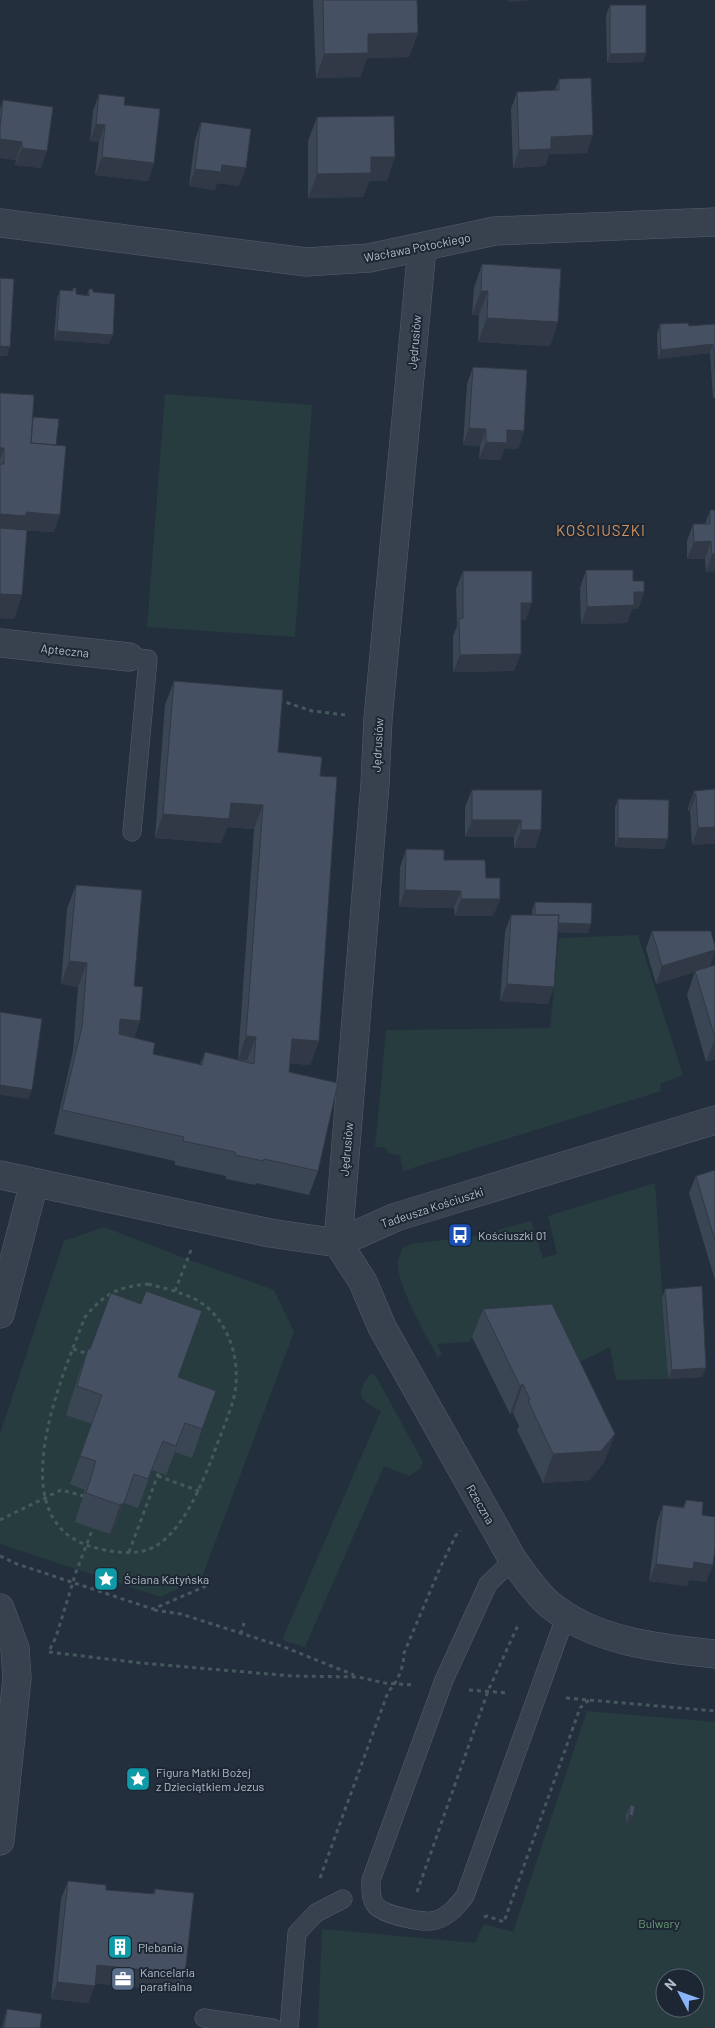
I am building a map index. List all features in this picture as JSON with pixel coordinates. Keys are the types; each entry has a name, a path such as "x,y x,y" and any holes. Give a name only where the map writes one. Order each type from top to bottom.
{"street":[{"name":"Wacława Potockiego","path":"0,223 306,262 370,258 495,231 715,222"},
{"name":"Jędrusiów","path":"338,1243 375,784 378,720 422,248"},
{"name":"Apteczna","path":"0,644 129,657"},
{"name":"Tadeusza Kościuszki","path":"338,1243 396,1217 715,1120"},
{"path":"0,1175 270,1234 338,1243"},
{"path":"0,1314 34,1183"},
{"name":"Rzeczna","path":"338,1243 363,1282 382,1327 513,1560 528,1581 548,1603 566,1616 594,1630 624,1641 715,1654"},
{"path":"0,1608 15,1648 17,1678 0,1841"}],"lane":[{"path":"129,657 148,659 132,832"},
{"path":"513,1560 488,1584 444,1680 371,1880 371,1895 376,1906 389,1914 435,1921 455,1910 465,1896 566,1616"},
{"path":"289,2028 297,1933 316,1913 340,1901"},
{"path":"204,2018 274,2028"}],"path":[{"path":"278,700 312,712 378,720"},
{"path":"175,1291 191,1252"},
{"path":"38,1468 42,1499 49,1515 62,1532 87,1546 107,1551 142,1551 156,1546 172,1531 199,1491 233,1400 234,1359 230,1338 221,1323 196,1300 175,1291 148,1284 117,1289 95,1305 85,1317 51,1408 39,1450"},
{"path":"73,1349 88,1354"},
{"path":"129,1552 159,1474 199,1491"},
{"path":"0,1520 61,1490 84,1496"},
{"path":"340,1901 315,1891 388,1692 395,1684 404,1662 404,1653 440,1568 456,1536 465,1527"},
{"path":"93,1528 72,1584 56,1637 48,1652 141,1663 292,1676 358,1677 418,1686"},
{"path":"0,1556 72,1584 153,1610 181,1614 284,1647 358,1677"},
{"path":"153,1610 206,1586"},
{"path":"408,1918 488,1691 520,1622"},
{"path":"242,1634 244,1623"},
{"path":"482,1691 493,1692"},
{"path":"561,1698 715,1712"},
{"path":"481,1919 486,1916 504,1922 580,1708 590,1700"}],"green space":[{"path":"165,394 312,405 295,637 147,627"},
{"path":"638,935 683,1075 660,1084 661,1091 403,1171 400,1155 387,1153 388,1150 383,1147 375,1147 386,1030 550,1028 559,938"},
{"path":"655,1183 668,1379 616,1380 610,1347 560,1372 473,1337 469,1342 437,1344 442,1353 438,1358 402,1285 398,1264 402,1249 411,1244 476,1236 531,1221 543,1258 557,1254 548,1216"},
{"path":"104,1227 274,1290 294,1332 202,1577 161,1597 0,1544 0,1434 64,1241"},
{"path":"370,1374 375,1375 423,1462 420,1469 409,1476 384,1466 305,1647 282,1640 381,1411 368,1404 362,1397 362,1388"},
{"name":"Bulwary","path":"587,1711 715,1722 715,2028 318,2028 322,1929 475,1943 484,1924 513,1932"}],"building":[{"path":"323,0 417,0 418,33 368,34 368,53 324,54"},
{"path":"610,5 646,5 646,53 610,54"},
{"path":"591,78 593,135 551,137 551,149 519,150 517,92 559,90 559,79"},
{"path":"99,94 125,97 124,105 160,109 154,163 102,157 105,125 96,124"},
{"path":"3,100 53,107 47,151 22,148 22,142 0,139"},
{"path":"394,116 395,157 371,157 371,173 317,174 317,117"},
{"path":"201,122 251,129 246,168 222,165 221,172 195,169"},
{"path":"482,264 561,269 558,322 487,318 488,291 481,291"},
{"path":"0,278 14,279 10,347 0,346"},
{"path":"73,288 76,288 76,294 89,296 89,289 93,289 93,292 115,294 113,335 57,331 60,290 73,291"},
{"path":"688,323 689,326 715,324 715,370 713,344 661,350 660,324"},
{"path":"473,367 527,370 524,431 507,430 507,443 486,442 486,429 469,428"},
{"path":"0,393 34,395 31,443 66,446 60,515 26,512 26,516 0,514 0,464 4,464 4,448 0,448"},
{"path":"33,417 59,419 56,445 31,443"},
{"path":"710,510 715,510 715,554 712,554 711,541 694,542 693,524 710,524"},
{"path":"0,528 27,530 22,595 0,594"},
{"path":"586,570 633,570 633,581 644,581 644,592 634,592 634,605 587,607"},
{"path":"463,571 532,571 532,603 521,603 521,654 460,655 459,619 463,618"},
{"path":"174,681 283,690 278,752 322,757 320,776 337,777 319,1041 292,1039 289,1072 338,1083 318,1171 264,1159 263,1161 235,1155 235,1152 183,1141 184,1137 62,1110 82,1027 87,963 69,961 76,885 142,890 134,986 143,987 140,1021 120,1019 119,1034 155,1043 153,1054 202,1065 205,1052 254,1064 256,1037 246,1036 263,805 231,803 229,819 163,814"},
{"path":"715,789 715,827 698,828 696,794 694,794 694,791"},
{"path":"472,790 542,790 541,830 521,830 521,820 472,820"},
{"path":"618,799 669,800 668,839 618,838"},
{"path":"406,849 444,850 444,860 485,860 486,878 500,878 500,899 461,899 461,891 405,890"},
{"path":"535,902 592,903 591,924 558,923 559,915 535,915"},
{"path":"511,915 559,915 554,987 507,984"},
{"path":"652,931 711,931 715,950 662,966"},
{"path":"715,965 715,1038 695,971"},
{"path":"0,1012 42,1019 32,1090 0,1085"},
{"path":"715,1170 715,1241 696,1176"},
{"path":"702,1286 706,1368 672,1370 665,1289"},
{"path":"146,1291 202,1311 178,1377 216,1391 202,1429 185,1423 176,1446 163,1441 148,1479 134,1474 124,1503 120,1505 86,1493 96,1461 80,1456 102,1395 77,1386 88,1349 90,1349 111,1293 141,1304"},
{"path":"552,1304 615,1434 601,1451 553,1454 528,1401 530,1400 523,1384 520,1386 483,1309"},
{"path":"686,1500 703,1502 702,1515 715,1517 713,1565 694,1562 693,1569 656,1564 663,1505 684,1508"},
{"path":"630,1805 635,1806 633,1816 629,1815"},
{"name":"Plebania","path":"68,1881 106,1885 106,1890 155,1894 155,1889 194,1893 185,1974 97,1965 95,1986 57,1982"},
{"path":"7,2009 42,2014 40,2028 4,2028"}],"place":[{"name":"Kościuszki 01","path":"460,1235"},
{"name":"Ściana Katyńska","path":"106,1579"},
{"name":"Figura Matki Bożej z Dzieciątkiem Jezus","path":"138,1779"},
{"name":"Plebania","path":"120,1947"},
{"name":"Kancelaria parafialna","path":"123,1979"}],"district":[{"name":"KOŚCIUSZKI","path":"601,530"}]}
